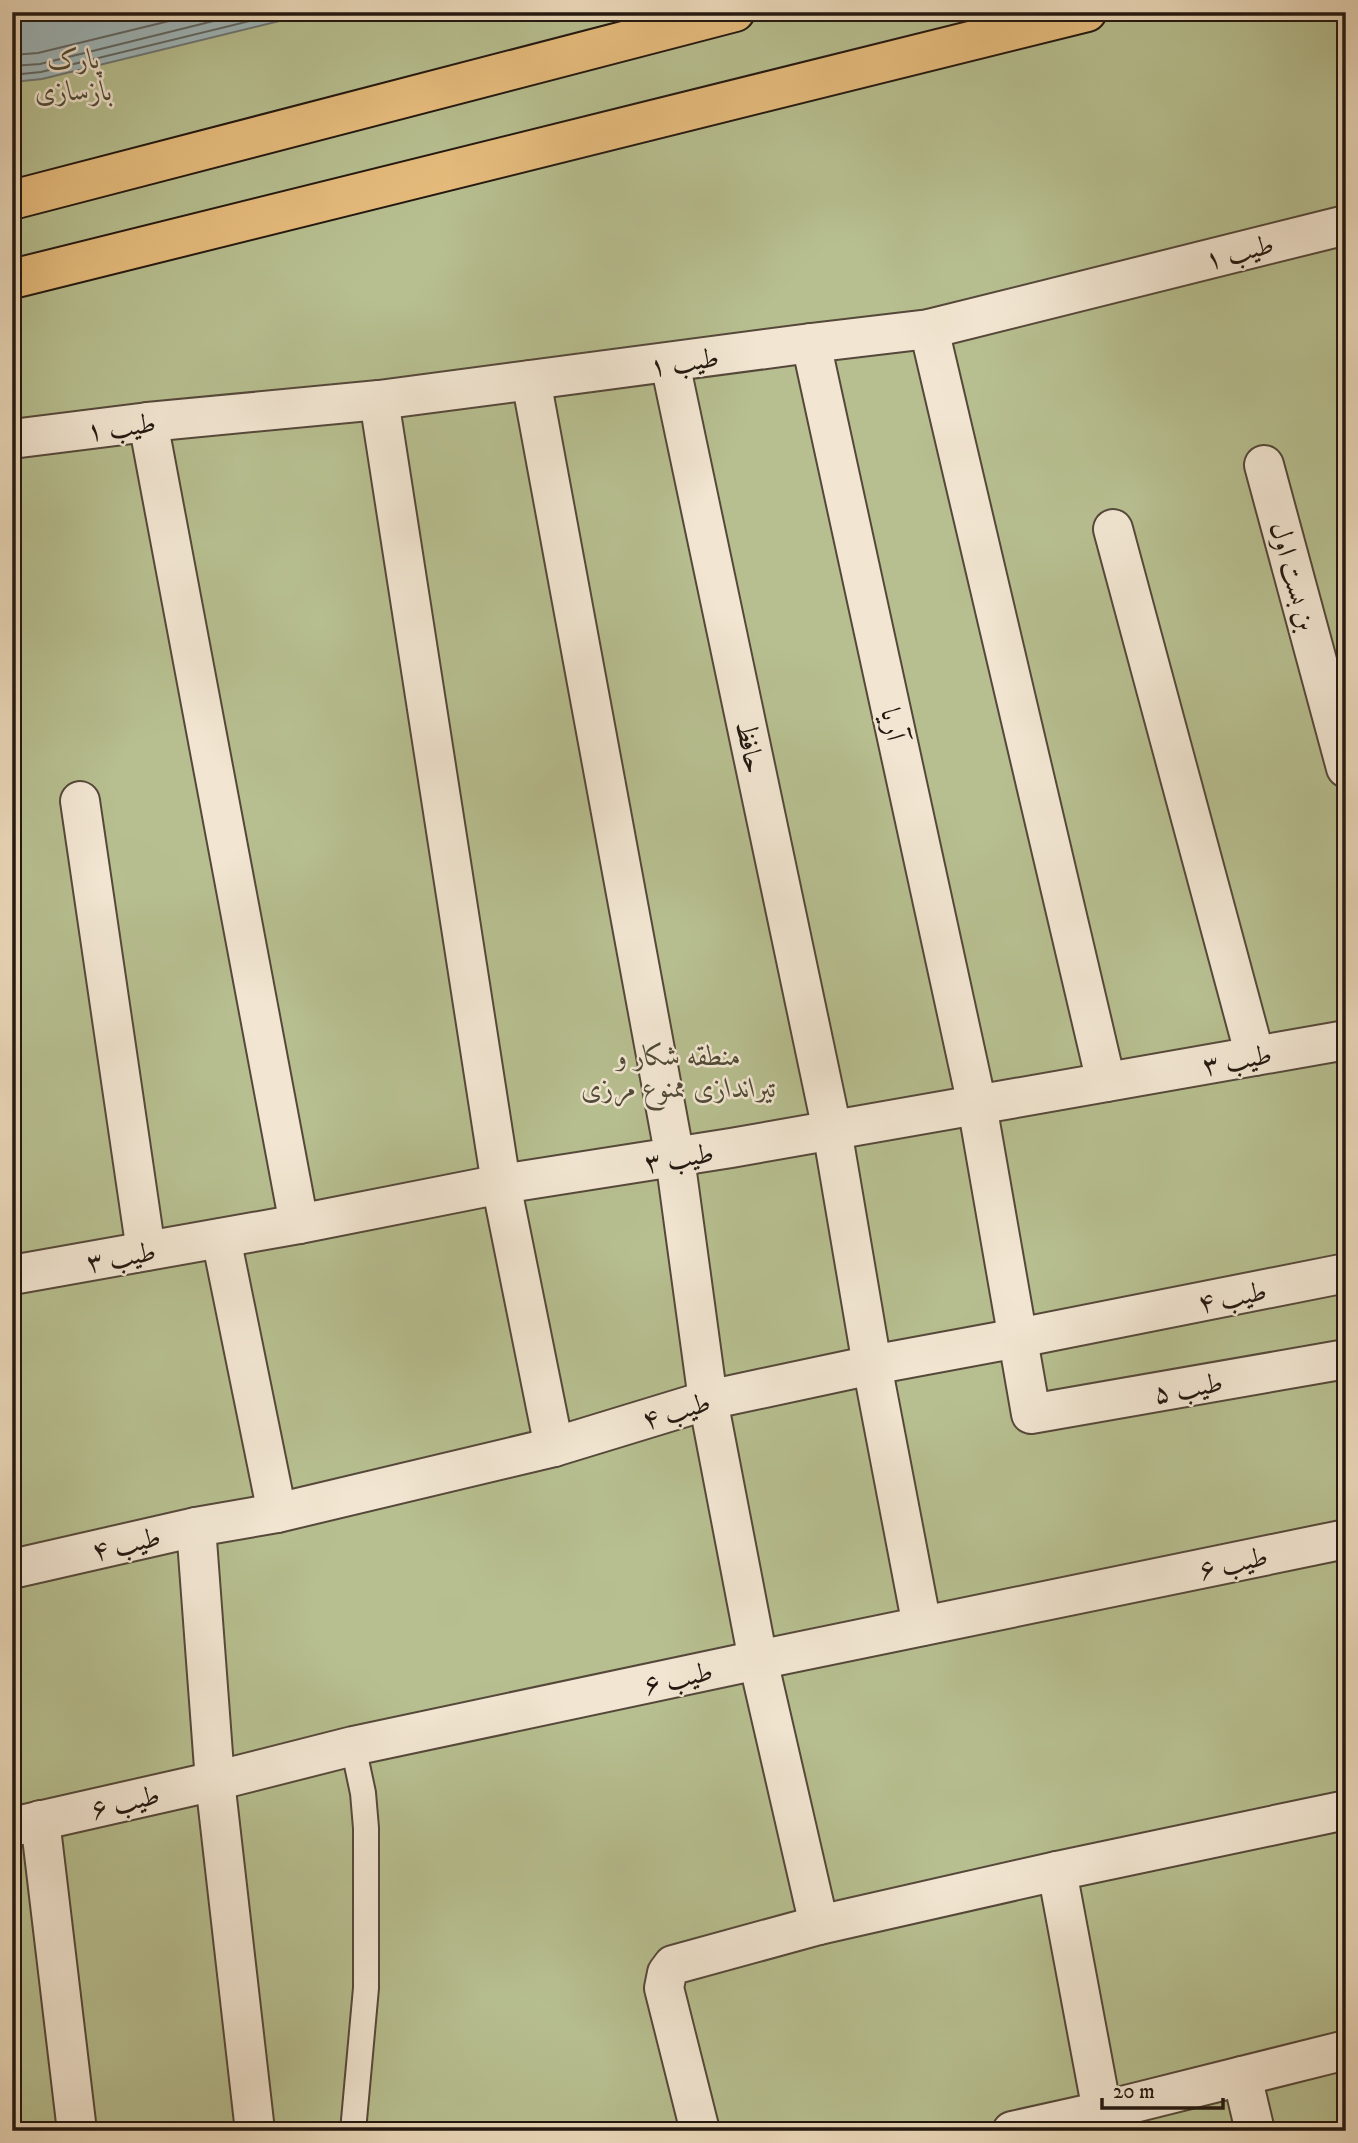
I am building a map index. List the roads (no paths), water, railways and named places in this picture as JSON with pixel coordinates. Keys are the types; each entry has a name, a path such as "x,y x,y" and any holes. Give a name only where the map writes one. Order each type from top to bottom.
{"main road":[{"path":"12,200 735,12"},
{"path":"12,279 1075,14"}],"street":[{"name":"طیب ۱","path":"12,439 148,422 379,400 929,329 1346,225"},
{"path":"929,329 1106,1082"},
{"name":"آریا","path":"811,343 977,1105 1031,1414"},
{"name":"حافظ","path":"670,363 832,1130 872,1365 922,1626"},
{"path":"531,380 675,1158 708,1400 758,1660 819,1925"},
{"path":"379,400 501,1184 554,1447"},
{"path":"148,422 299,1224"},
{"name":"بن بست اول","path":"1264,465 1346,768"},
{"path":"1112,530 1255,1056"},
{"path":"80,801 146,1251"},
{"name":"طیب ۳","path":"12,1275 299,1224 501,1184 675,1158 1346,1040"},
{"path":"221,1238 277,1513"},
{"name":"طیب ۴","path":"12,1569 197,1527 277,1513 554,1447 708,1400 872,1365 1018,1339 1346,1273"},
{"name":"طیب ۵","path":"1031,1414 1346,1359"},
{"path":"197,1527 215,1781 255,2131"},
{"name":"طیب ۶","path":"26,1823 215,1781 353,1746 1346,1539"},
{"path":"700,2131 664,1987 667,1973 673,1965 819,1925 1346,1810"},
{"path":"26,1823 77,2131"},
{"path":"1057,1871 1102,2111"},
{"path":"1012,2131 1346,2050"},
{"path":"1242,2076 1255,2131"}],"lane":[{"path":"353,1746 363,1793 366,1828 366,1988 353,2131"}],"water":[{"path":"12,12 316,12 42,79 13,82"}],"park label":[{"name":"پارک بازسازی","path":"74,74"},
{"name":"منطقه شکار و تیراندازی ممنوع مرزی","path":"679,1071"}]}
